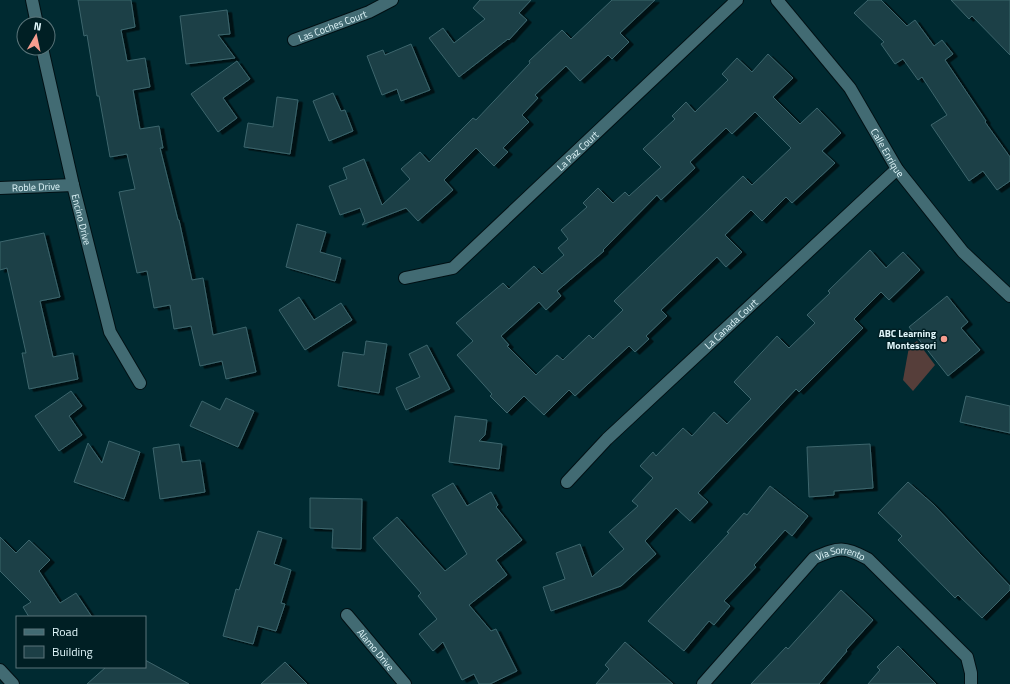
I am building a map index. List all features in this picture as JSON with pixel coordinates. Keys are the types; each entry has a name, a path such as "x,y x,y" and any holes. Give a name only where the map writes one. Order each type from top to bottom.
{"street":[{"path":"32,0 35,16"},
{"name":"Las Coches Court","path":"294,40 369,12 392,0"},
{"name":"La Paz Court","path":"405,278 453,268 737,0"},
{"name":"Calle Enrique","path":"777,0 850,88 897,169 963,252 1010,296"},
{"name":"Encino Drive","path":"44,56 73,185 110,332 140,383"},
{"name":"La Canada Court","path":"567,482 607,439 897,169"},
{"name":"Roble Drive","path":"0,188 73,185"},
{"name":"Via Sorrento","path":"703,684 814,558 832,550 851,550 868,559 967,657 971,673 971,684"},
{"name":"Alamo Drive","path":"347,615 404,684"},
{"path":"0,670 13,684"}],"shaded area":[{"path":"917,341 935,365 913,391 903,380 909,347"}],"building":[{"path":"78,0 131,0 135,27 121,30 127,61 145,58 150,87 133,90 140,129 159,126 163,148 160,148 179,220 192,280 203,278 213,335 246,327 256,372 226,379 222,361 200,366 191,326 174,329 170,305 154,308 147,271 137,273 119,192 135,189 127,154 110,157 99,96 97,96 87,35 84,36"},
{"path":"480,0 531,0 519,13 527,20 509,40 508,39 459,77 429,38 443,28 454,43 485,19 473,8"},
{"path":"612,0 655,0 620,33 629,42 612,59 608,55 580,81 566,66 535,95 538,98 522,115 529,122 503,148 508,152 494,166 476,148 444,180 453,190 418,221 406,208 362,225 365,221 360,208 340,215 329,186 347,179 343,168 364,159 382,205 410,179 401,169 420,152 429,162 473,118 476,120 530,63 529,61 562,30 571,39"},
{"path":"868,0 881,0 907,26 915,20 934,46 942,40 953,54 945,60 986,121 985,122 1010,157 1010,181 997,190 983,171 969,181 931,125 947,115 922,77 918,80 903,59 895,64 881,44 884,42 854,13"},
{"path":"951,0 1010,0 1010,55 972,16 969,19"},
{"path":"227,10 230,34 218,35 235,58 186,64 180,16"},
{"path":"411,44 430,90 401,101 397,89 382,95 367,56 383,50 385,55"},
{"path":"768,54 793,78 773,97 800,124 817,108 841,133 822,151 835,163 792,203 786,197 762,221 751,210 725,235 742,252 726,267 717,257 661,310 667,316 646,336 649,339 635,352 629,346 575,396 569,390 544,415 524,396 507,413 490,396 492,394 457,355 473,341 456,323 503,283 509,289 534,266 542,274 564,255 558,248 568,239 561,230 587,207 583,203 598,188 613,203 625,192 629,196 661,167 643,149 675,119 672,116 686,102 695,112 728,80 722,74 737,58 752,72","holes":["755,112 791,148 752,185 743,176 614,301 623,310 593,339 589,335 563,360 557,355 536,375 507,346 509,345 501,336 539,302 546,310 561,296 557,291 604,251 603,250 657,195 661,200 695,168 690,162 726,128 732,134"]},
{"path":"237,61 250,79 223,98 237,118 218,132 191,94"},
{"path":"333,93 341,111 345,110 353,131 329,141 313,101"},
{"path":"277,97 298,100 290,154 244,147 248,123 273,127"},
{"path":"297,224 326,232 320,252 341,258 335,281 286,267"},
{"path":"44,233 60,297 40,301 53,357 73,353 78,379 29,389 22,353 26,353 7,268 0,270 0,242"},
{"path":"870,250 886,268 903,252 920,270 889,300 881,292 854,319 863,328 799,392 796,389 698,493 708,502 690,521 676,508 645,541 656,554 621,586 551,611 543,587 565,579 556,553 580,544 592,577 624,549 609,532 638,506 632,501 653,478 640,466 653,452 656,456 683,428 692,436 714,412 727,424 751,399 734,382 777,336 789,348 815,323 807,315 830,293 828,291"},
{"name":"ABC Learning Montessori","path":"947,296 968,322 961,328 980,350 948,376 909,327"},
{"path":"299,297 314,320 341,303 352,320 305,350 279,310"},
{"path":"366,341 387,344 379,393 338,386 343,352 364,355"},
{"path":"427,345 450,389 406,410 396,388 420,377 409,354"},
{"path":"71,391 82,406 69,416 82,435 59,451 35,416"},
{"path":"966,396 1010,406 1010,433 960,422"},
{"path":"226,398 254,411 238,447 190,426 202,401 220,410"},
{"path":"455,416 487,420 485,435 479,441 502,444 499,469 449,462"},
{"path":"109,441 140,452 124,499 74,482 88,443 102,463"},
{"path":"179,444 182,462 200,460 205,492 160,499 153,448"},
{"path":"870,444 873,488 834,491 834,495 809,497 807,447"},
{"path":"908,482 934,505 1010,586 1010,590 982,618 958,595 955,598 898,540 902,536 878,513"},
{"path":"453,483 467,506 491,492 498,505 496,507 522,540 496,560 507,575 469,605 491,631 496,629 517,671 490,684 479,684 474,674 462,680 443,642 433,651 419,634 437,619 418,596 421,593 373,538 397,517 445,571 467,554 432,495"},
{"path":"770,486 808,516 792,536 785,530 754,565 756,567 724,601 730,606 714,625 709,621 684,651 648,621 729,533 727,532 744,513 747,515"},
{"path":"310,498 362,499 361,549 332,548 333,529 310,528"},
{"path":"258,531 282,538 274,564 291,570 281,603 285,604 276,631 258,626 253,644 223,636 236,589 239,590"},
{"path":"0,537 16,553 29,540 50,560 39,571 60,603 76,593 91,616 28,616 23,607 31,602 0,571"},
{"path":"841,590 873,620 846,650 847,651 819,684 751,684 786,647 788,649"},
{"path":"625,642 673,684 596,684 609,669 605,665"},
{"path":"898,646 936,684 868,684 880,670 877,667"},
{"path":"146,661 189,684 87,684 105,668 146,668"},
{"path":"285,662 307,684 261,684"}],"place":[{"name":"ABC Learning Montessori","path":"944,339"}]}
